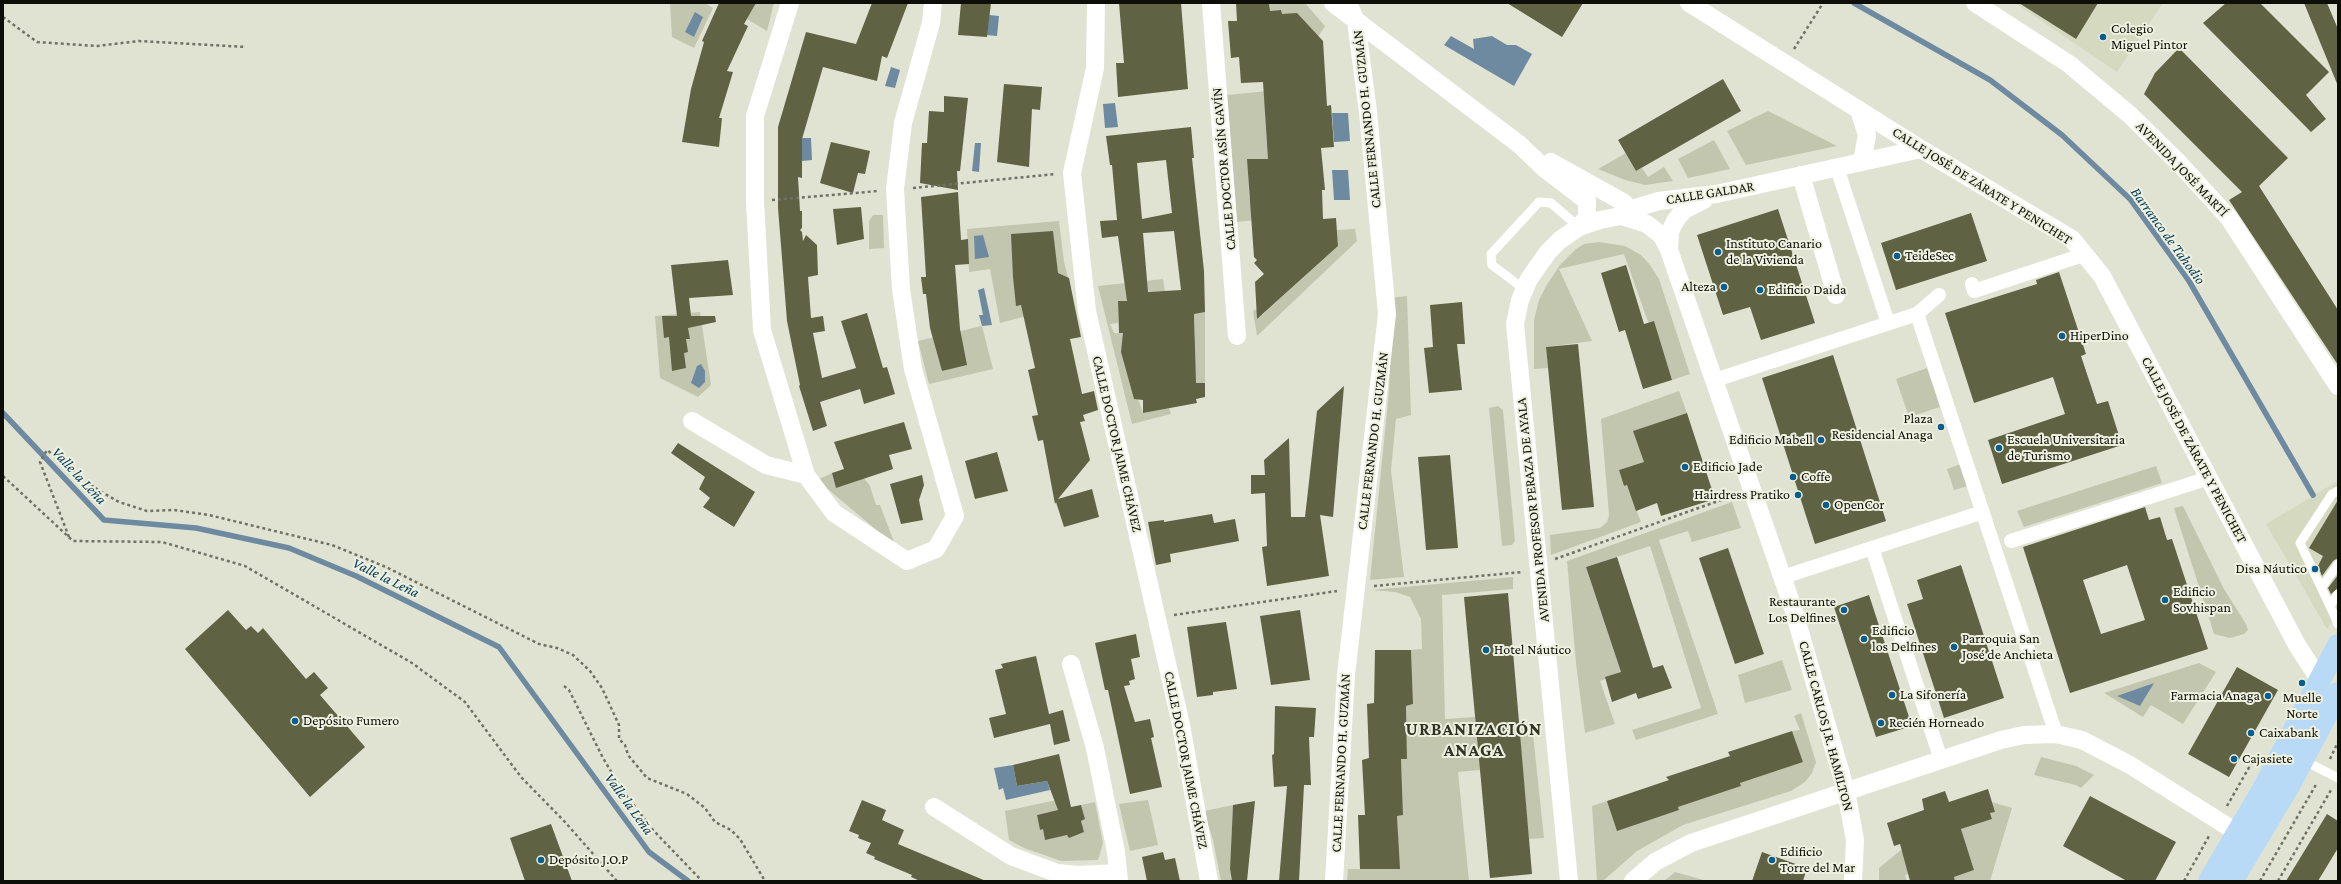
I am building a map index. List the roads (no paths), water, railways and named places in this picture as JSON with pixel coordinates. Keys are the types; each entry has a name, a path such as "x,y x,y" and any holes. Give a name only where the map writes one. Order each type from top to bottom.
{"main road":[{"path":"2232,881 2261,832 2302,732 2319,679 2338,645"},
{"path":"2209,881 2302,732 2335,706"},
{"path":"2238,833 2261,832"}],"street":[{"path":"790,3 755,116 755,202 762,330 806,475 834,513 907,561 936,549 955,516 913,369 901,289 895,189 904,123 931,23 934,3"},
{"name":"CALLE DOCTOR JAIME CHÁVEZ","path":"1096,3 1095,68 1072,173 1087,311 1181,725 1210,881"},
{"name":"CALLE DOCTOR ASÍN GAVÍN","path":"1211,3 1237,336"},
{"path":"1333,3 1520,145 1544,168 1587,201 1587,217 1579,227"},
{"name":"CALLE FERNANDO H. GUZMÁN","path":"1334,881 1346,675 1388,314 1368,112 1356,21 1348,3"},
{"name":"CALLE JOSÉ DE ZÁRATE Y PENICHET","path":"1689,3 1922,149 2072,239 2086,254 2102,276 2297,645 2319,679"},
{"name":"AVENIDA JOSÉ MARTÍ","path":"1975,3 2069,64 2130,115 2179,163 2229,218 2338,386"},
{"path":"1859,110 1867,136 1862,162"},
{"name":"CALLE CARLOS J.R. HAMILTON","path":"1520,145 1623,202 1632,216 1662,236 1669,250 1783,577 1846,791 1855,840 1854,881"},
{"name":"CALLE GALDAR","path":"1632,216 1659,201 1716,194 1922,149"},
{"path":"1837,168 1888,323"},
{"path":"1801,175 1836,295"},
{"path":"1669,250 1670,232 1675,221 1684,210 1716,194"},
{"name":"AVENIDA PROFESOR PERAZA DE AYALA","path":"1569,881 1515,324 1524,289 1548,252 1560,240 1579,227 1600,220 1632,216"},
{"path":"1972,284 1974,291 2086,254"},
{"path":"1715,380 1917,314 1939,295"},
{"path":"1917,314 2056,734"},
{"path":"692,421 766,465 806,475"},
{"path":"2011,541 2209,478"},
{"path":"1783,577 1983,512"},
{"path":"1872,548 1941,760"},
{"path":"934,808 1010,856 1050,870 1078,875 1118,877 1116,852 1095,748 1071,664"},
{"path":"1633,881 1655,862 1691,843 2001,740 2024,735 2056,734 2082,740 2130,765 2238,833"}],"lane":[{"path":"1524,289 1492,265 1491,254 1539,202 1551,203 1579,227"},
{"path":"2338,491 2332,494 2300,543 2322,586 2338,624"},
{"path":"2322,586 2338,564"},
{"path":"2330,606 2338,594"},
{"path":"2319,679 2335,706 2302,732 2324,772 2337,778"}],"water":[{"path":"695,12 703,17 694,37 685,32"},
{"path":"989,15 999,16 997,36 987,35"},
{"path":"1451,36 1474,49 1473,39 1492,36 1507,45 1516,45 1532,54 1514,86 1444,45"},
{"path":"891,67 900,70 895,88 885,86"},
{"path":"1115,103 1118,127 1105,128 1103,104"},
{"path":"1332,113 1348,113 1350,141 1334,142"},
{"path":"802,138 811,138 812,160 802,161"},
{"path":"975,143 981,143 979,172 972,171"},
{"path":"1332,170 1348,170 1350,200 1334,200"},
{"path":"983,235 989,257 975,259 974,236"},
{"path":"984,288 992,325 982,326 979,315 983,315 978,290"},
{"path":"701,364 705,371 705,382 699,388 691,383 697,366"},
{"path":"2154,683 2140,706 2117,696"},
{"path":"1013,765 1017,786 1047,781 1050,790 1006,800 1003,788 999,790 994,768"}],"waterway":[{"name":"Barranco de Tahodio","path":"1854,3 1990,80 2062,135 2130,199 2189,281 2313,495"},
{"name":"Valle la Leña","path":"3,413 104,520 196,528 289,548 356,576 499,647 649,852 688,881"}],"place":[{"name":"Colegio Miguel Pintor","path":"2103,37"},
{"name":"Instituto Canario de la Vivienda","path":"1718,252"},
{"name":"TeideSec","path":"1897,256"},
{"name":"Alteza","path":"1724,287"},
{"name":"Edificio Daida","path":"1760,290"},
{"name":"HiperDino","path":"2062,336"},
{"name":"Plaza Residencial Anaga","path":"1941,427"},
{"name":"Edificio Mabell","path":"1821,440"},
{"name":"Escuela Universitaria de Turismo","path":"1999,448"},
{"name":"Edificio Jade","path":"1685,467"},
{"name":"Coffe","path":"1793,477"},
{"name":"Hairdress Pratiko","path":"1798,495"},
{"name":"OpenCor","path":"1826,505"},
{"name":"Disa Náutico","path":"2315,569"},
{"name":"Edificio Sovhispan","path":"2165,600"},
{"name":"Restaurante Los Delfines","path":"1844,610"},
{"name":"Edificio los Delfines","path":"1864,639"},
{"name":"Parroquia San José de Anchieta","path":"1954,647"},
{"name":"Hotel Náutico","path":"1486,650"},
{"name":"Muelle Norte","path":"2302,683"},
{"name":"La Sifonería","path":"1892,695"},
{"name":"Farmacia Anaga","path":"2268,696"},
{"name":"Depósito Fumero","path":"295,721"},
{"name":"Recién Horneado","path":"1881,723"},
{"name":"Caixabank","path":"2251,733"},
{"name":"Cajasiete","path":"2234,759"},
{"name":"Depósito J.O.P","path":"541,860"},
{"name":"Edificio Torre del Mar","path":"1772,860"}],"district":[{"name":"URBANIZACIÓN ANAGA","path":"1474,739"}]}
